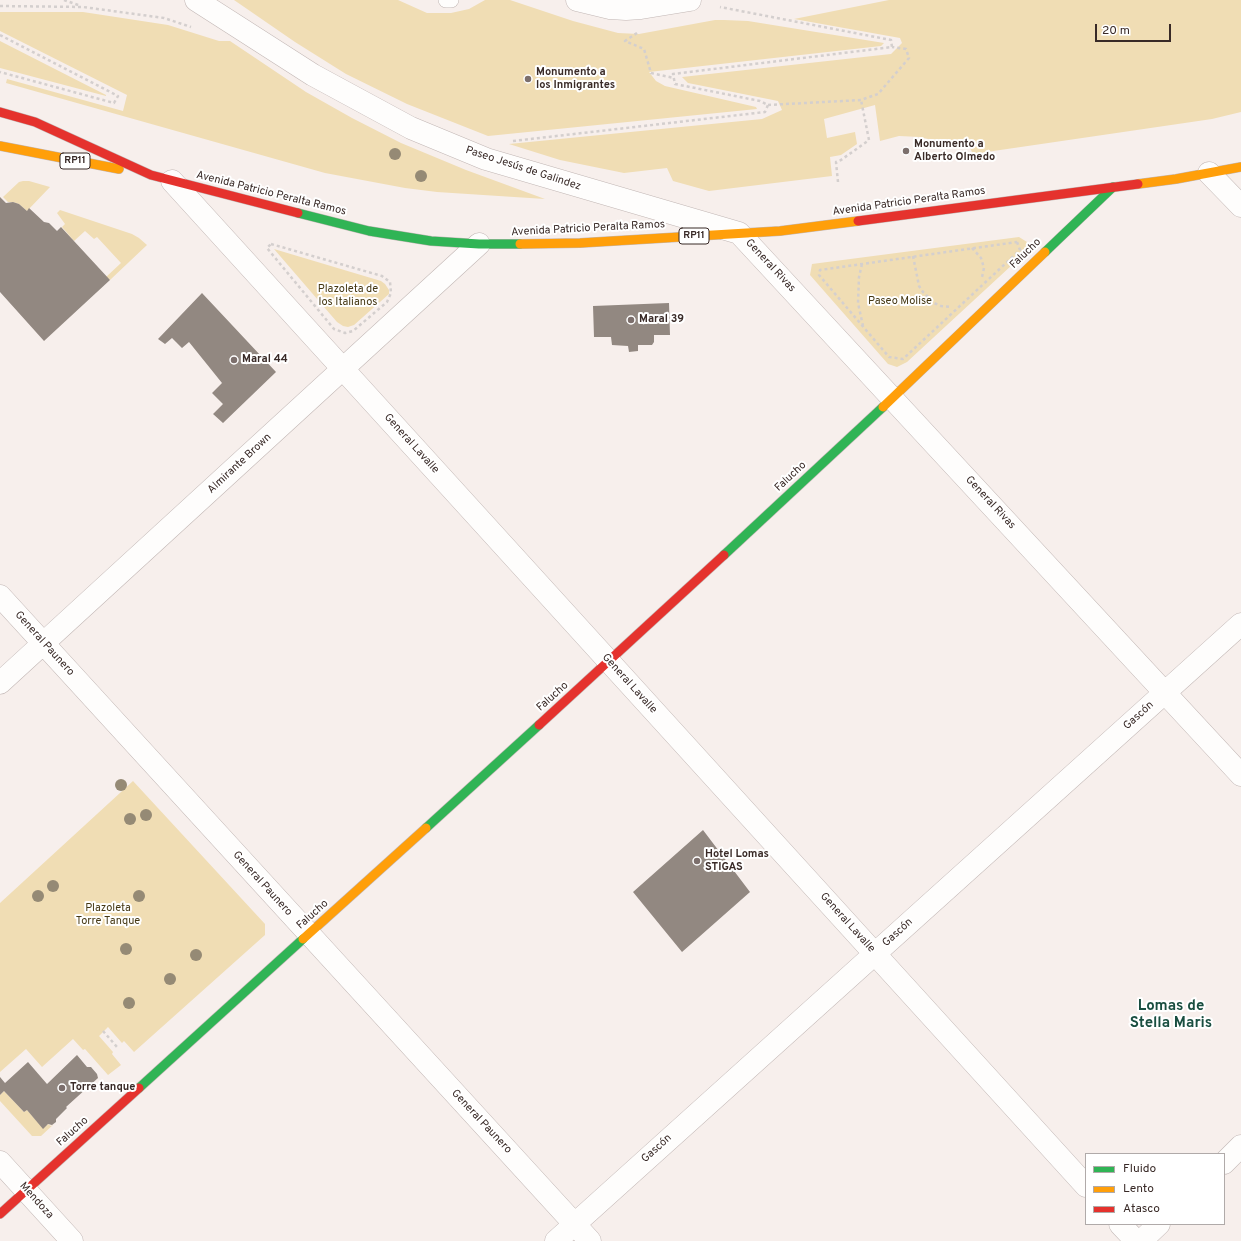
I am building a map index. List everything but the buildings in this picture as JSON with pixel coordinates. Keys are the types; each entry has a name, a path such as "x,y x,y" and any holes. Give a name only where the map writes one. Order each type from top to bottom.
{"street":[{"name":"Paseo Jesús de Galindez","path":"196,0 313,74 411,128 486,159 739,233"},
{"path":"577,0 610,8 626,9 690,0"},
{"name":"Avenida Patricio Peralta Ramos","path":"0,112 35,122 151,175 172,181 369,231 431,240 480,244 531,245 580,243 780,231 1113,187 1241,167"},
{"name":"RP11","path":"0,146 151,175"},
{"path":"1209,173 1241,206"},
{"name":"General Lavalle","path":"172,181 1085,1185"},
{"name":"Falucho","path":"0,1214 609,662 893,398 1113,187"},
{"name":"General Rivas","path":"739,233 1241,775"},
{"name":"Almirante Brown","path":"0,683 480,244"},
{"name":"General Paunero","path":"0,596 590,1241"},
{"name":"Gascón","path":"556,1241 1241,624"},
{"path":"1225,1161 1241,1146"},
{"name":"Mendoza","path":"0,1162 72,1241"},
{"path":"1121,1225 1136,1241"},
{"path":"1141,1241 1158,1225"}],"path":[{"path":"64,0 83,7"},
{"path":"0,6 83,7 164,18 192,28"},
{"path":"720,7 891,40 892,48"},
{"path":"641,30 625,41 644,50 652,73 674,78"},
{"path":"0,35 118,96 114,103 0,72"},
{"path":"892,48 906,49 909,58 878,94 861,100 768,105 760,101 675,84 674,78 673,74 892,48"},
{"path":"838,182 836,162 869,140 861,100"},
{"path":"507,142 765,112 768,105"},
{"path":"1017,242 1020,250 903,359 889,357 819,275 820,270 913,256 1017,242"},
{"path":"271,244 382,276 390,282 391,293 387,302 353,331 345,333 334,329 267,248 271,244"},
{"path":"972,248 981,258 984,268 982,279 976,290"},
{"path":"913,256 919,286 927,297 934,303 941,306 959,307"},
{"path":"862,264 859,277 858,303 863,326"},
{"path":"103,1031 117,1048"}],"green space":[{"path":"234,0 398,0 427,13 451,13 469,9 485,0 510,0 573,21 618,33 639,34 715,20 724,20 748,21 884,43 881,46 649,72 656,81 665,86 756,107 757,109 488,136 407,104 346,74 295,42"},
{"path":"889,0 1241,0 1241,112 1212,119 973,154 969,146 956,146 920,137 899,136 880,141 875,105 824,119 827,138 855,132 857,144 841,155 830,157 832,176 709,191 673,181 667,168 624,173 560,160 509,144 762,119 782,110 778,101 688,83 682,77 891,54 902,43 900,38 794,19"},
{"path":"0,12 83,12 168,25 219,41 230,41 306,92 401,143 466,170 545,199 437,192 405,188 325,173 6,83 7,79 123,111 127,95 0,31"},
{"path":"0,41 106,95 106,96 0,68"},
{"path":"29,181 50,187 27,211 19,204 8,202 3,197 19,182"},
{"path":"60,210 132,234 147,245 110,280 106,277 121,263 97,237 94,239 85,231 74,241 62,227 65,224 57,213"},
{"name":"Paseo Molise","path":"1019,237 1027,242 1025,253 907,362 897,367 888,364 810,275 812,264"},
{"name":"Plazoleta de los Italianos","path":"274,249 381,281 389,290 389,294 354,325 348,327 343,326 337,322"},
{"name":"Plazoleta Torre Tanque","path":"133,781 265,924 265,935 134,1052 124,1041 122,1043 108,1027 99,1036 113,1052 112,1054 121,1065 108,1075 85,1049 83,1050 73,1039 42,1067 26,1049 0,1072 0,903"},
{"path":"4,1091 24,1112 27,1110 43,1128 48,1124 51,1126 54,1124 41,1136 32,1136 0,1101 0,1095"}],"traffic: fast":[{"path":"1045,252 1113,187"},
{"path":"298,213 369,231 431,241 479,244 520,244"},
{"path":"724,555 883,407"},
{"path":"426,828 539,725"},
{"path":"139,1088 303,939"}],"traffic: slow":[{"path":"0,146 119,169"},
{"path":"1138,184 1176,179 1241,167"},
{"path":"520,244 580,243 780,231 858,221"},
{"path":"883,407 1045,252"},
{"path":"303,939 426,828"}],"traffic: jam":[{"path":"0,112 35,122 151,175 298,213"},
{"path":"858,221 1138,184"},
{"path":"539,725 724,555"},
{"path":"0,1214 139,1088"}],"place":[{"name":"Monumento a los Inmigrantes","path":"528,79"},
{"name":"Monumento a Alberto Olmedo","path":"906,151"},
{"name":"Maral 39","path":"631,320"},
{"name":"Maral 44","path":"234,360"},
{"name":"Hotel Lomas STIGAS","path":"697,861"},
{"name":"Torre tanque","path":"62,1088"}],"district":[{"name":"Lomas de Stella Maris","path":"1171,1016"}]}
